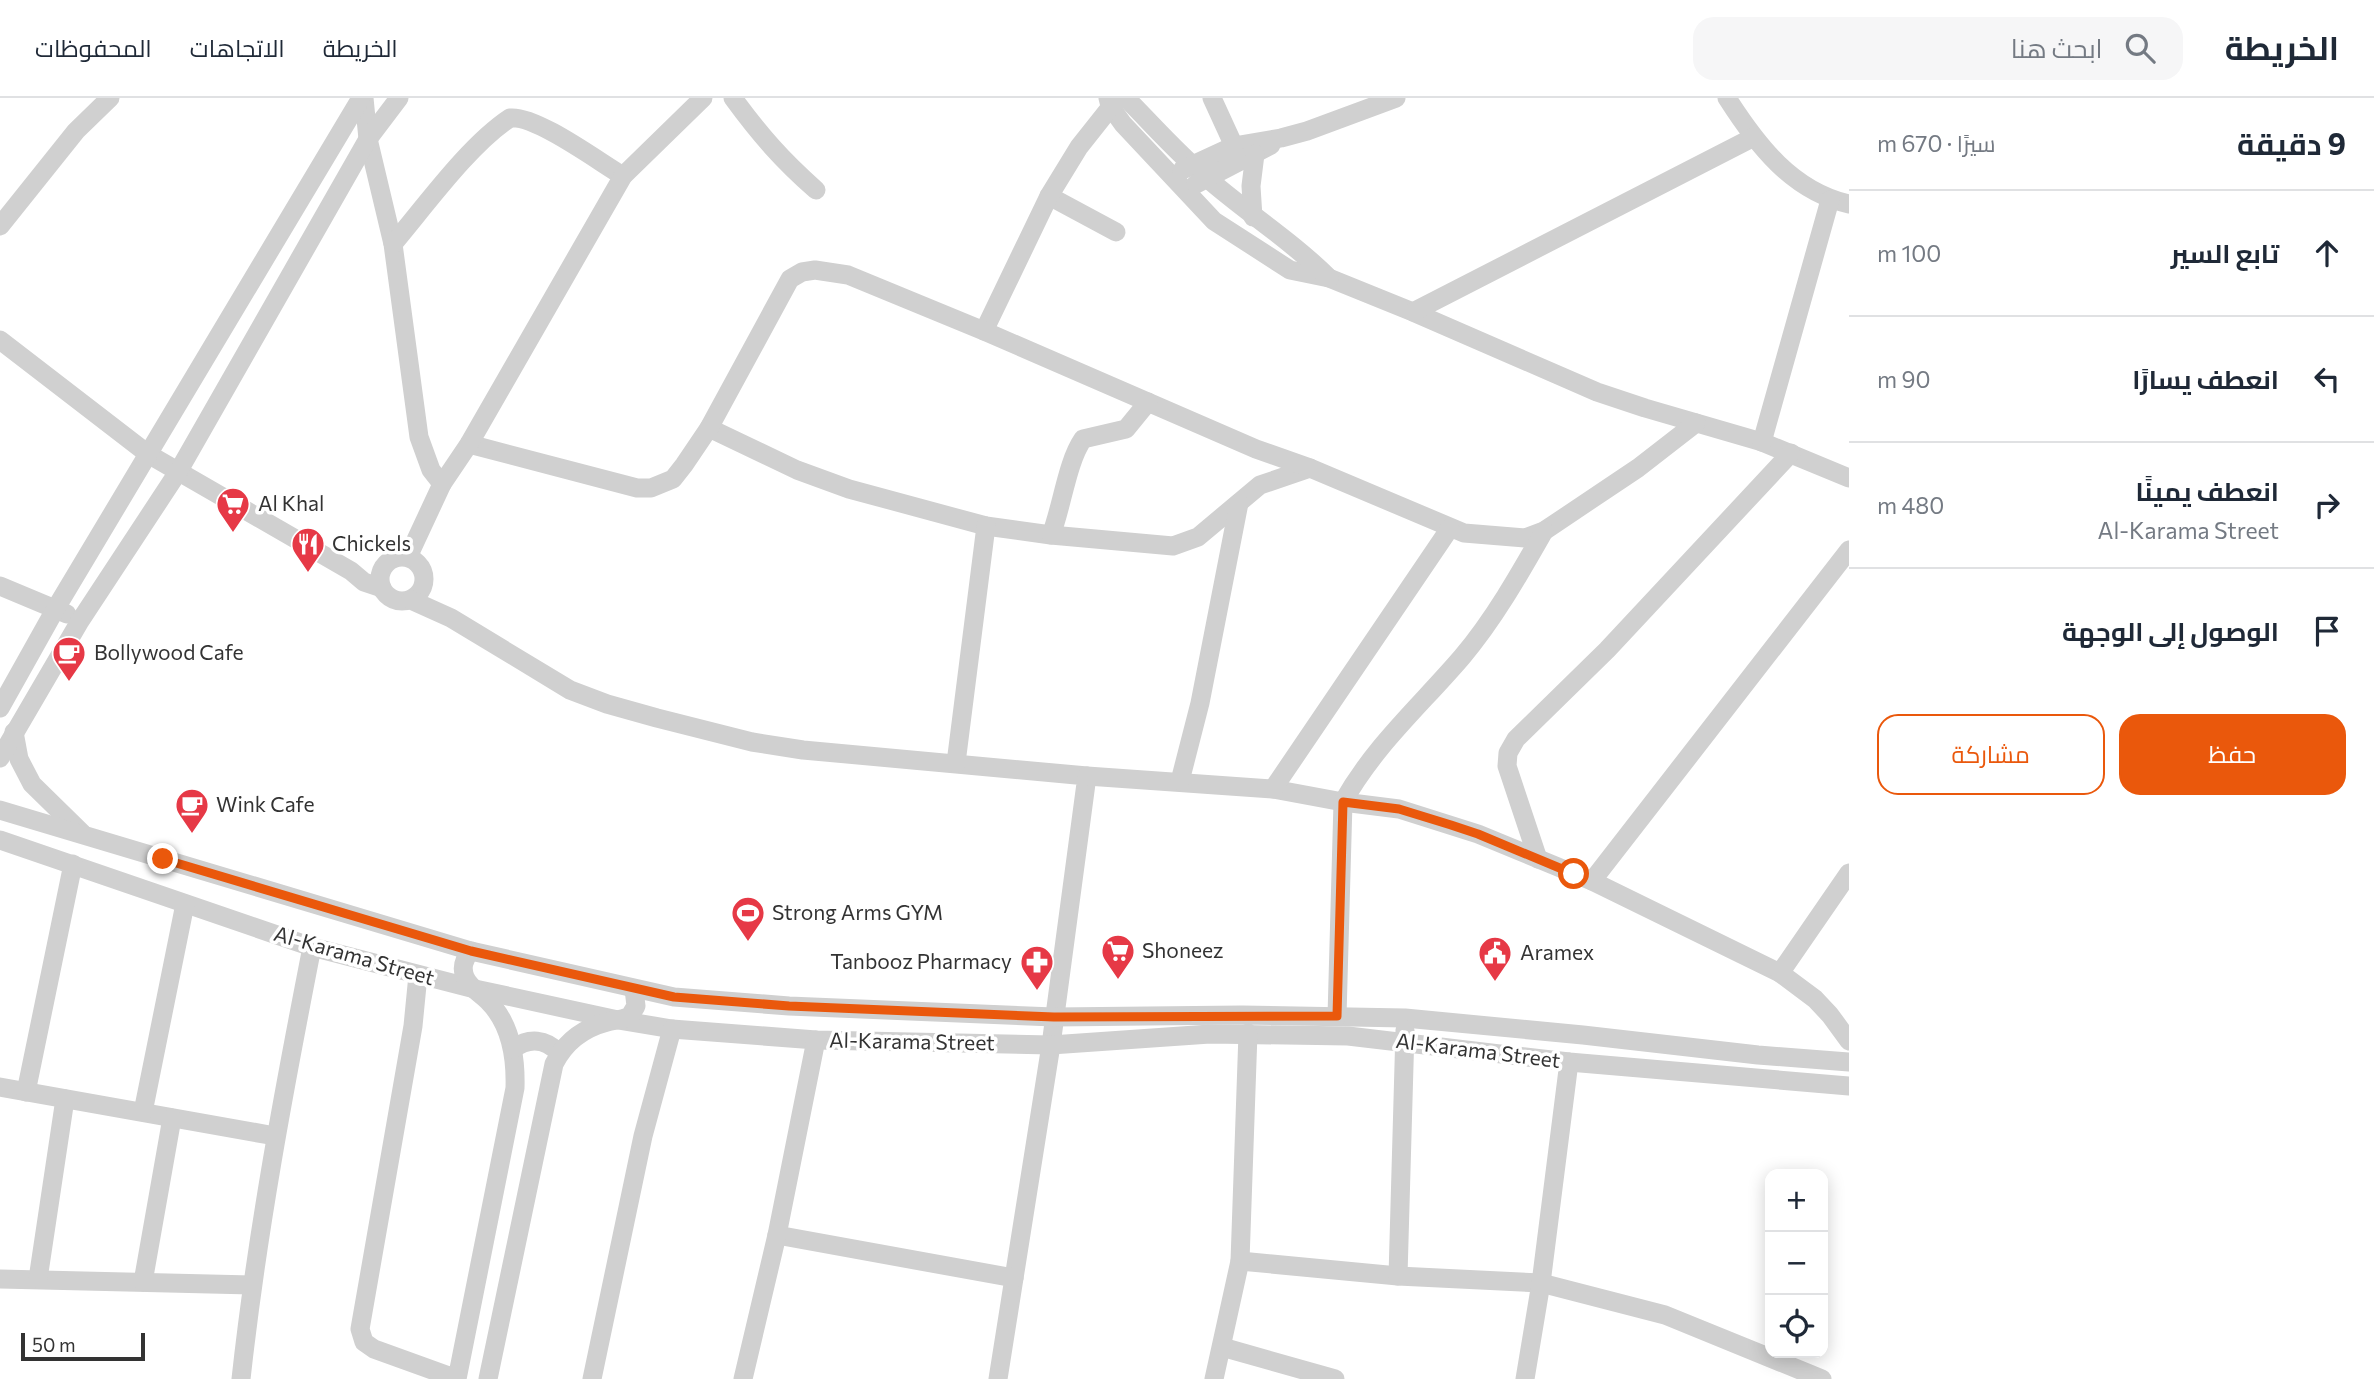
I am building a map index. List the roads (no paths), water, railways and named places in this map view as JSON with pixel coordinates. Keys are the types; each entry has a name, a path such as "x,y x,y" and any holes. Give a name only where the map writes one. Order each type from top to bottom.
{"street":[{"path":"0,226 76,131 110,98"},
{"path":"363,98 368,139 393,244 419,437 431,470 442,484"},
{"path":"0,708 56,608 363,98"},
{"path":"0,758 80,621 178,472 368,139 400,98"},
{"path":"408,557 442,484 469,444 623,176 703,98"},
{"path":"733,98 764,140 816,190"},
{"path":"1212,98 1234,146"},
{"path":"1178,184 1234,146 1281,138 1396,98"},
{"path":"1727,98 1752,138 1777,164 1807,187 1840,202 1762,442"},
{"path":"1116,100 1254,217 1305,254 1329,278"},
{"path":"1116,100 1124,124 1214,221 1290,270 1329,278 1597,392 1762,442 1849,478"},
{"path":"984,331 1049,196 1079,147 1116,100"},
{"path":"393,244 472,152 510,118 525,119 623,176"},
{"path":"1199,171 1255,155 1281,138"},
{"path":"1413,312 1752,138"},
{"path":"1254,217 1251,186 1255,155"},
{"path":"1049,196 1116,232"},
{"path":"469,444 637,488 651,488 673,479 709,428 790,279 803,272 815,270 848,275 1256,449 1310,468 1464,533 1525,538 1544,531 1638,468 1696,423"},
{"path":"0,340 148,454 351,571 364,582 381,580"},
{"path":"1051,535 1076,449 1083,439 1126,429 1148,402"},
{"path":"709,428 797,470 836,484 986,526 1173,546 1198,537 1260,485 1310,468"},
{"path":"1256,449 1260,485"},
{"path":"1538,859 1507,766 1508,753 1516,739 1607,650 1791,453"},
{"path":"1180,781 1200,703 1239,503"},
{"path":"956,762 986,526"},
{"path":"1273,789 1450,528"},
{"path":"1337,1016 1343,802 1360,771 1463,655 1487,624 1544,531"},
{"path":"1591,881 1849,550"},
{"path":"408,557 422,569 425,578 417,593 394,600 387,595 381,580 392,559 408,557"},
{"path":"0,586 56,608 80,621"},
{"path":"417,593 451,618 570,690 607,704 752,742 803,750 1087,776 1273,789 1399,809 1478,834 1591,881 1780,973 1815,999 1849,1041"},
{"path":"14,732 19,759 32,784 86,836"},
{"path":"998,1379 1051,1045 1087,776"},
{"name":"Al-Karama Street","path":"0,810 471,951 674,997 789,1006 1054,1017 1405,1018 1849,1062"},
{"name":"Al-Karama Street","path":"0,840 312,947 475,989 618,1020 672,1028 816,1040 1051,1045 1209,1034 1349,1036 1569,1062 1849,1086"},
{"path":"26,1092 73,864"},
{"path":"1780,973 1849,873"},
{"path":"143,1112 186,904"},
{"path":"241,1379 251,1285 275,1136 312,947"},
{"path":"418,975 413,1026 360,1329 364,1342 374,1349 457,1379 515,1088 513,1049 500,1017 468,982 463,972 471,951"},
{"path":"488,1379 550,1075 559,1053 581,1032 605,1022 624,1019 634,1011 637,1000 634,989"},
{"path":"1398,1276 1405,1018"},
{"path":"592,1379 643,1136 672,1028"},
{"path":"1214,1379 1240,1261 1248,1033"},
{"path":"743,1379 777,1235 816,1040"},
{"path":"513,1049 526,1042 541,1041 559,1053"},
{"path":"1525,1379 1541,1283 1569,1062"},
{"path":"0,1087 275,1136"},
{"path":"38,1279 65,1099"},
{"path":"143,1282 172,1118"},
{"path":"777,1235 1014,1278"},
{"path":"1240,1261 1398,1276 1541,1283 1665,1315 1765,1351"},
{"path":"0,1279 251,1285"},
{"path":"1222,1347 1335,1379"},
{"path":"1781,1358 1822,1379"}],"place":[{"name":"Al Khal","path":"233,534"},
{"name":"Chickels","path":"308,574"},
{"name":"Bollywood Cafe","path":"69,683"},
{"name":"Wink Cafe","path":"192,835"},
{"name":"Strong Arms GYM","path":"748,943"},
{"name":"Shoneez","path":"1118,981"},
{"name":"Aramex","path":"1495,983"},
{"name":"Tanbooz Pharmacy","path":"1037,992"}]}
